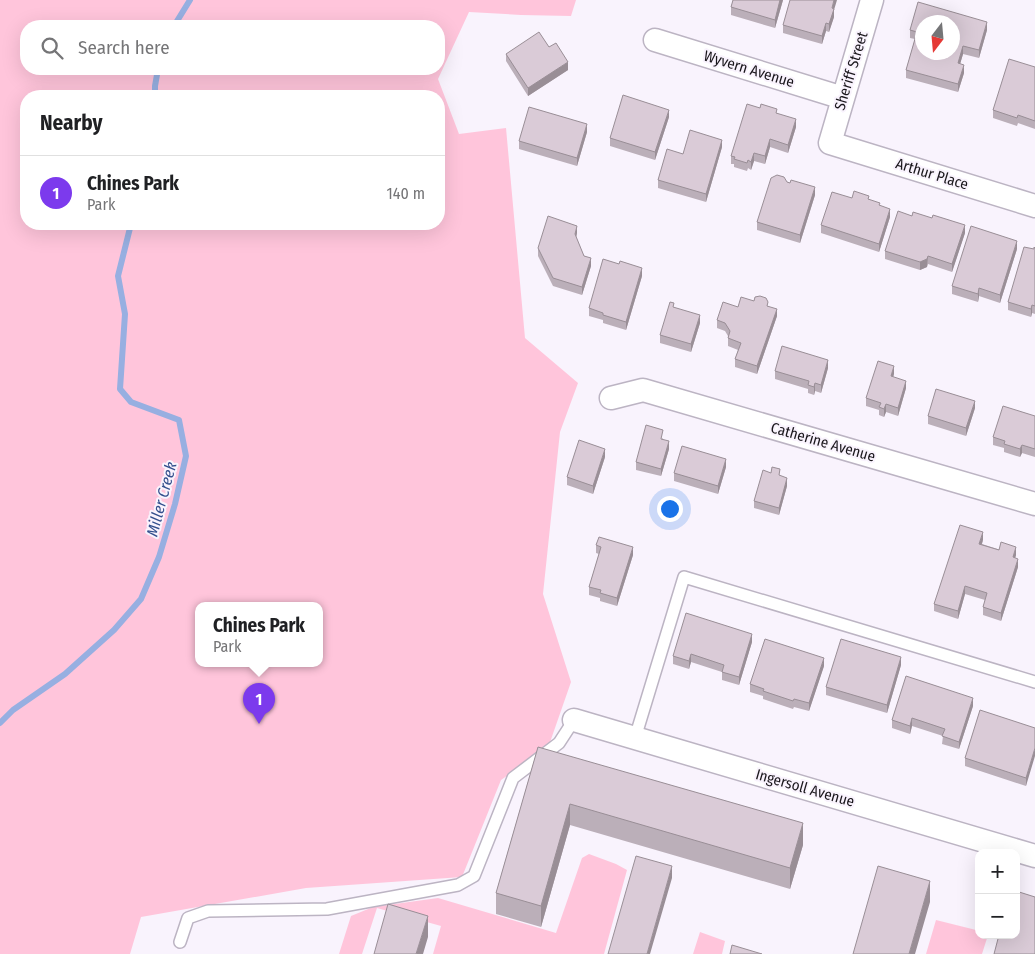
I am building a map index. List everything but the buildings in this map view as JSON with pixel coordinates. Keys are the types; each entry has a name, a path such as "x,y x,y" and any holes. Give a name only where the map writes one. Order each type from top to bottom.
{"street":[{"name":"Sheriff Street","path":"830,143 872,0"},
{"name":"Wyvern Avenue","path":"655,40 843,98"},
{"name":"Arthur Place","path":"830,143 1035,206"},
{"name":"Catherine Avenue","path":"611,398 643,390 1035,504"},
{"name":"Ingersoll Avenue","path":"574,720 1035,856"}],"lane":[{"path":"635,738 684,577 1035,682"},
{"path":"180,942 188,918 208,911 328,909 458,885 474,876 513,778 559,743 574,720"}],"shaded area":[{"path":"0,0 576,0 571,16 469,12 445,64 445,20 20,20 20,75 440,75 438,79 442,90 20,90 20,230 445,230 445,97 459,134 506,128 525,338 578,383 560,432 543,594 571,682 548,748 501,780 462,877 306,888 141,917 130,954 0,954"},
{"path":"589,854 627,870 604,954 433,954 441,926 377,908 362,954 339,954 351,916 373,907 438,898 556,933 582,858"},
{"path":"936,920 975,930 975,939 987,939 982,954 926,954"},
{"path":"700,932 725,941 722,954 693,954"}],"waterway":[{"name":"Miller Creek","path":"178,20 190,0"},
{"name":"Miller Creek","path":"155,90 157,75"},
{"name":"Miller Creek","path":"0,723 13,710 65,674 114,630 141,599 159,557 175,504 186,456 179,420 131,402 120,389 125,314 118,276 130,230"}],"place":[{"name":"Chines Park","path":"259,724"}]}
